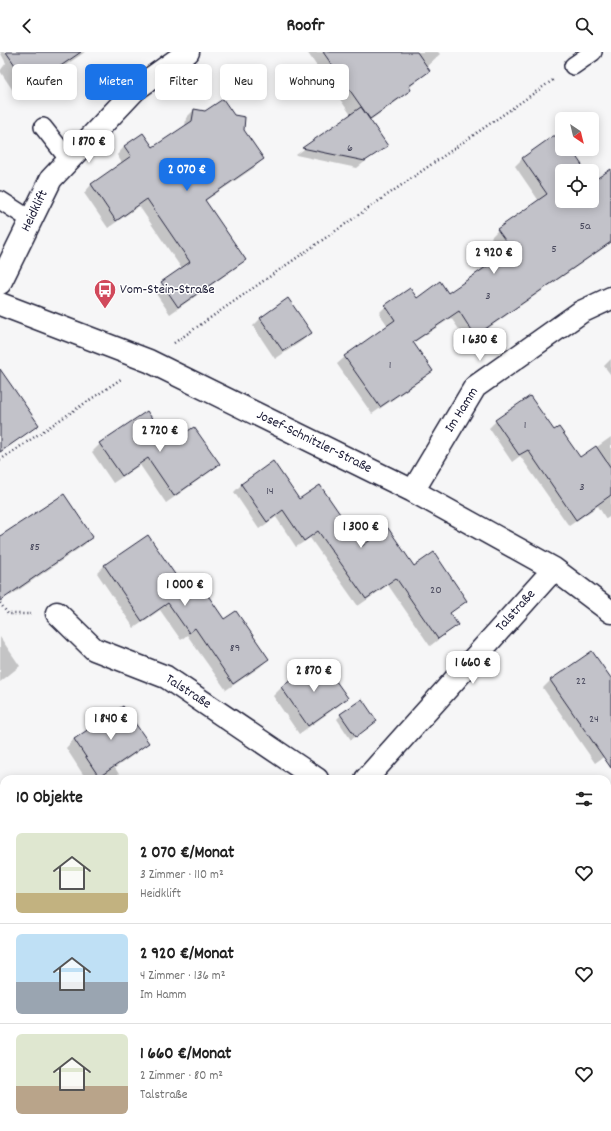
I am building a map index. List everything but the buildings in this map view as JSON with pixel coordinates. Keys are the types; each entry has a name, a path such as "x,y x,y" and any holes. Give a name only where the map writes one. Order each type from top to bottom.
{"street":[{"name":"Heidklift","path":"0,283 51,179 136,89 188,52"},
{"name":"Im Hamm","path":"413,491 475,386 581,312 611,298"},
{"name":"Josef-Schnitzler-Straße","path":"0,304 149,360 413,491 554,569 611,612"},
{"name":"Talstraße","path":"370,775 554,569"},
{"name":"Talstraße","path":"57,613 94,649 166,677 311,775"}],"lane":[{"path":"573,66 593,52"},
{"path":"42,127 68,160"},
{"path":"0,200 31,220"}],"path":[{"path":"0,460 149,360 573,66"},
{"path":"0,603 8,614 57,613"}],"place":[{"name":"Vom-Stein-Straße","path":"105,310"}]}
